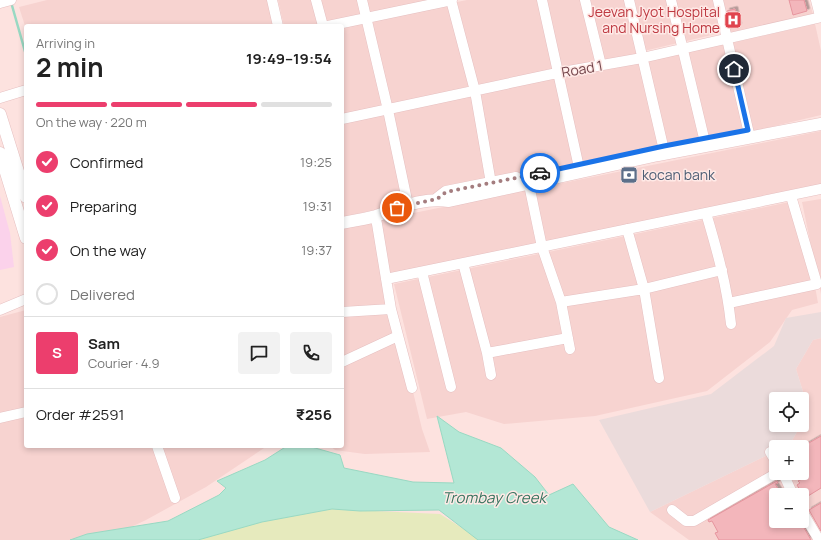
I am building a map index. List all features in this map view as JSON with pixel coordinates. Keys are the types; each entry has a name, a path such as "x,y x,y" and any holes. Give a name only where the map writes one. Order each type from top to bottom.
{"street":[{"path":"0,3 11,0"},
{"path":"272,0 278,24"},
{"path":"316,0 322,24"},
{"path":"362,0 388,110 408,205"},
{"path":"338,24 367,18 404,5 451,0 475,91 491,187"},
{"path":"542,0 579,169"},
{"path":"585,0 601,65"},
{"path":"629,0 664,146"},
{"path":"671,0 684,49 704,138"},
{"path":"718,0 749,134"},
{"path":"818,0 821,17"},
{"name":"Road 1","path":"344,119 557,73 642,58 821,17"},
{"path":"0,98 24,91"},
{"path":"0,114 24,191"},
{"path":"344,223 375,216 408,205 437,199 446,192 491,187 658,155 821,116"},
{"path":"579,169 664,146 704,138 749,134 821,124"},
{"path":"0,153 24,231"},
{"path":"528,179 542,247 561,302 570,349"},
{"path":"386,279 821,189"},
{"path":"729,303 817,284 791,196"},
{"path":"706,213 722,270 729,303 731,324"},
{"path":"375,216 391,309 412,388"},
{"path":"628,229 644,289 659,378"},
{"path":"463,263 487,353 491,375"},
{"path":"561,302 644,289 722,270"},
{"path":"422,272 451,387"},
{"path":"0,310 24,300"},
{"path":"344,312 391,309"},
{"path":"344,361 398,336"},
{"path":"487,353 568,338"},
{"path":"0,418 24,412"},
{"path":"158,448 175,498"},
{"path":"672,510 686,521 694,521 769,478"},
{"path":"809,524 818,540"}],"shaded area":[{"path":"47,0 268,0 274,24 24,24 19,7"},
{"path":"278,0 357,0 361,16 324,24 284,24"},
{"path":"365,0 430,0 368,13"},
{"path":"467,0 537,0 553,68 479,89 457,2"},
{"path":"544,0 626,0 638,55 558,69"},
{"path":"633,0 714,0 720,33 644,51"},
{"path":"721,0 809,0 814,18 728,33"},
{"path":"448,2 470,86 390,105 369,22"},
{"path":"364,22 383,106 344,115 344,27"},
{"path":"815,24 821,51 821,115 753,131 732,43"},
{"path":"726,42 745,129 667,146 647,61"},
{"path":"644,59 663,146 581,162 561,75"},
{"path":"556,76 578,164 495,182 476,92"},
{"path":"474,93 493,182 412,200 391,112"},
{"path":"387,113 405,203 344,217 344,122"},
{"path":"821,131 821,186 390,274 379,220"},
{"path":"0,196 10,233 14,267 0,270"},
{"path":"821,199 821,294 802,202"},
{"path":"794,201 813,275 818,303 792,310 770,342 707,391 595,416 504,424 466,412 427,419 394,284"},
{"path":"372,222 422,429 430,452 365,454 335,450 332,448 344,448 344,229"},
{"path":"24,311 24,448 264,448 206,487 146,520 103,540 0,540 0,317"},
{"path":"821,312 821,338 813,340 796,369 803,392 769,392 769,432 797,432 792,440 769,440 769,454 650,512 599,420 711,394 774,346 786,318"},
{"path":"821,338 821,540 689,540 650,512 769,454 769,480 809,480 809,440 792,440 797,432 809,432 809,392 803,392 796,369 813,340"},
{"path":"332,509 440,514 481,540 198,540 253,523"}],"water":[{"name":"Trombay Creek","path":"437,416 459,432 501,448 535,477 549,495 573,484 609,527 638,540 478,540 439,510 360,511 332,509 262,522 198,540 70,540 87,534 168,521 219,495 226,488 217,481 265,460 284,448 315,448 340,455 344,468 413,482 454,483"}],"building":[{"path":"789,0 804,0 807,11 793,15"},
{"path":"735,9 739,26 731,28 727,11"},
{"path":"821,436 821,488 809,495 809,488 799,488 797,485 800,483 798,481 800,480 809,480 809,443"},
{"path":"777,481 778,483 775,484 778,488 769,488 769,528 804,528 811,540 719,540 715,533 718,532 712,521 709,522 708,520"},
{"path":"821,503 821,531 809,510"}],"waterway":[{"path":"11,2 24,48"}],"way so far":[{"path":"397,208 437,199 446,192 540,173"}],"place":[{"name":"Jeevan Jyot Hospital and Nursing Home","path":"733,20"},
{"name":"kocan bank","path":"629,175"}],"route":[{"path":"540,173 664,146 748,130 734,69"}]}
